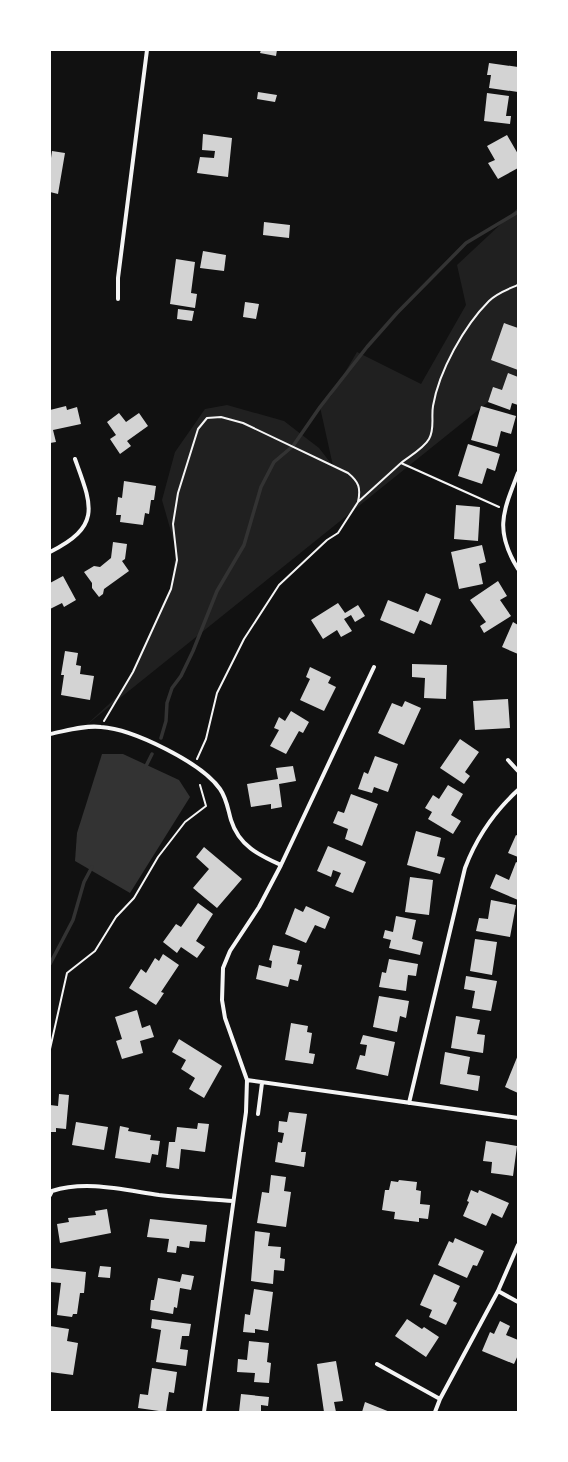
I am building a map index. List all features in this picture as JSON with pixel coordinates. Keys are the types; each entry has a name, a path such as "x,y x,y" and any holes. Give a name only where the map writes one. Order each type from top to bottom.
{"street":[{"path":"118,299 118,278 147,50"},
{"path":"50,552 78,536 87,523 89,498 76,459"},
{"path":"518,473 504,509 502,529 510,554 518,569"},
{"path":"204,1412 246,1112 246,1080 225,1018 222,1000 223,968 230,951 259,907 281,865 374,667"},
{"path":"50,734 84,727 100,727 124,732 173,753 194,765 208,776 221,790 226,799 235,830 245,845 256,853 281,865"},
{"path":"508,760 518,771"},
{"path":"409,1103 465,868 471,852 486,825 504,802 518,790"},
{"path":"246,1080 518,1118"},
{"path":"258,1114 262,1083"},
{"path":"50,1195 52,1191 66,1187 85,1186 175,1197 233,1202"},
{"path":"435,1412 440,1399 498,1291 518,1245"},
{"path":"498,1291 518,1302"},
{"path":"377,1364 440,1399"}],"path":[{"path":"194,765 206,739 217,693 244,639 279,585 327,540 338,533 358,502 401,463 429,441 432,433 433,406 442,374 469,326 489,301 499,294 518,285"},
{"path":"100,727 133,672 171,589 177,560 173,537 175,509 198,429 207,418 221,417 243,423 348,473 357,482 360,488 358,502"},
{"path":"401,463 504,509"},
{"path":"50,1049 67,973 95,951 116,917 134,898 158,858 186,822 206,806 200,785"}],"shaded area":[{"path":"518,208 518,378 84,727 120,694 156,625 171,589 176,549 162,500 175,452 205,409 227,405 284,421 319,448 333,466 320,407 331,396 357,352 421,384 466,305 457,265"},
{"path":"102,754 123,754 179,780 190,797 130,893 75,861 77,833"}],"building":[{"path":"261,50 277,50 276,56 260,53"},
{"path":"489,63 518,67 518,92 489,88 491,75 487,75"},
{"path":"258,92 277,95 275,102 257,99"},
{"path":"487,93 509,96 506,116 511,116 510,124 484,121"},
{"path":"203,134 232,138 228,177 197,173 200,157 214,158 215,151 202,150"},
{"path":"507,135 518,154 518,168 498,179 488,163 495,160 487,146"},
{"path":"52,151 65,153 58,194 50,192 50,165"},
{"path":"264,222 290,225 289,238 263,235"},
{"path":"203,251 226,255 224,271 200,268"},
{"path":"176,259 195,262 191,293 197,294 195,308 170,304"},
{"path":"245,302 259,304 256,319 243,317"},
{"path":"178,309 194,311 192,321 177,319"},
{"path":"504,323 518,328 518,370 491,360"},
{"path":"508,373 518,377 518,405 512,403 510,410 488,402 493,387 502,390"},
{"path":"66,406 67,410 77,407 81,424 53,430 56,442 50,443 50,410"},
{"path":"481,406 516,416 511,434 501,431 497,447 471,440"},
{"path":"119,413 126,422 139,413 148,426 127,441 131,446 120,454 110,439 116,435 107,422"},
{"path":"468,444 500,454 495,471 487,468 482,484 458,476"},
{"path":"124,481 156,486 154,500 151,500 149,514 145,513 143,525 120,522 121,515 116,515 118,497 122,498"},
{"path":"456,505 480,507 478,541 454,539"},
{"path":"113,542 127,544 125,559 122,561 129,571 104,589 103,594 99,597 92,588 92,583 84,572 94,566 100,567 111,558"},
{"path":"482,545 486,562 479,564 483,584 459,589 451,552"},
{"path":"63,576 76,600 64,607 62,603 50,609 50,583"},
{"path":"498,581 507,596 500,600 511,616 484,633 480,626 486,622 470,600"},
{"path":"426,593 441,599 431,625 420,620 414,634 380,620 388,600 418,612"},
{"path":"338,603 345,613 358,605 365,616 355,622 351,615 344,619 352,631 341,637 337,630 323,639 311,620"},
{"path":"513,622 518,625 518,654 502,647"},
{"path":"65,651 78,653 76,665 81,666 80,674 94,676 90,700 61,695 64,675 61,675"},
{"path":"412,664 447,665 446,699 424,698 425,678 412,677"},
{"path":"310,667 331,677 328,683 336,687 324,711 300,700 310,679 306,677"},
{"path":"508,699 510,728 475,730 473,701"},
{"path":"405,701 421,708 404,745 378,733 392,703 402,707"},
{"path":"291,711 309,722 303,733 299,731 286,754 270,746 279,730 274,728 279,717 285,721"},
{"path":"460,739 479,752 465,772 470,776 464,784 440,768"},
{"path":"375,756 398,764 388,792 374,787 372,793 358,789 364,772 368,774"},
{"path":"293,766 296,781 279,784 282,807 271,809 271,804 251,807 247,784 278,779 276,768"},
{"path":"448,785 463,794 451,815 461,821 453,834 428,819 432,812 425,808 433,795 439,799"},
{"path":"351,794 378,804 362,846 345,839 348,829 333,823 338,811 344,813"},
{"path":"416,831 441,838 437,856 445,858 440,874 407,865"},
{"path":"516,835 518,836 518,857 508,853"},
{"path":"328,846 366,862 353,893 335,886 341,873 333,870 331,877 317,871"},
{"path":"204,847 242,879 217,908 193,888 209,869 196,857"},
{"path":"516,862 518,863 518,900 490,888 496,874 509,880"},
{"path":"410,877 433,880 429,915 405,912"},
{"path":"491,900 516,905 510,937 476,931 479,918 488,919"},
{"path":"198,903 213,914 196,941 205,947 197,958 181,947 177,953 163,942 176,924 181,927"},
{"path":"306,906 330,917 325,929 315,925 306,943 285,934 295,908 303,912"},
{"path":"396,916 416,920 412,939 423,942 420,955 389,948 391,940 383,938 385,930 393,932"},
{"path":"475,939 497,942 492,975 470,971"},
{"path":"273,945 300,951 297,964 302,965 298,981 290,979 288,987 256,979 259,965 271,968 272,961 269,960"},
{"path":"163,954 179,965 161,992 164,993 156,1005 129,988 141,969 146,973 155,958 159,961"},
{"path":"389,959 418,964 416,976 408,975 406,991 379,987 382,972 386,973"},
{"path":"466,976 497,981 491,1011 472,1008 475,991 464,989"},
{"path":"379,996 409,1001 406,1018 400,1016 397,1032 373,1027"},
{"path":"137,1010 142,1028 150,1025 154,1037 140,1041 143,1053 122,1059 116,1041 122,1039 115,1017"},
{"path":"456,1016 480,1020 477,1034 485,1035 483,1053 451,1048"},
{"path":"291,1023 308,1026 307,1032 312,1033 309,1053 315,1054 313,1064 285,1060"},
{"path":"363,1035 395,1042 388,1076 356,1069 360,1055 365,1056 367,1045 360,1044"},
{"path":"179,1039 222,1066 204,1098 189,1089 195,1078 181,1069 186,1060 172,1052"},
{"path":"445,1052 470,1057 467,1074 480,1076 478,1091 440,1084"},
{"path":"518,1055 518,1093 505,1087"},
{"path":"59,1094 69,1095 66,1129 56,1128 56,1132 50,1132 50,1105 58,1106"},
{"path":"289,1112 307,1114 301,1152 306,1152 304,1167 275,1162 278,1142 282,1143 284,1133 278,1132 279,1121 287,1122"},
{"path":"76,1122 108,1127 104,1150 72,1145"},
{"path":"198,1123 209,1124 205,1152 181,1149 179,1169 166,1167 169,1142 175,1142 177,1127 197,1129"},
{"path":"120,1126 129,1128 128,1131 151,1135 150,1140 160,1141 158,1155 152,1154 150,1163 115,1158"},
{"path":"486,1141 517,1146 513,1176 491,1173 492,1162 483,1161"},
{"path":"271,1175 286,1177 284,1191 291,1192 286,1227 257,1223 262,1192 269,1193"},
{"path":"399,1180 417,1182 416,1190 421,1191 420,1204 430,1205 428,1219 419,1218 419,1222 394,1219 395,1212 382,1210 385,1190 389,1190 391,1181 398,1182"},
{"path":"471,1190 478,1193 479,1190 509,1203 502,1218 492,1213 486,1226 463,1216 469,1202 467,1201"},
{"path":"107,1209 111,1233 60,1243 57,1224 69,1222 68,1218 96,1215 95,1211"},
{"path":"150,1219 207,1225 205,1242 190,1241 189,1248 177,1246 176,1253 167,1252 169,1239 147,1237"},
{"path":"255,1231 270,1233 268,1246 281,1247 280,1258 285,1259 284,1271 274,1270 273,1284 251,1281"},
{"path":"455,1238 484,1251 477,1266 473,1265 467,1278 438,1265 449,1241 453,1243"},
{"path":"100,1266 111,1267 110,1278 98,1277"},
{"path":"50,1268 86,1272 84,1293 80,1293 77,1314 73,1314 72,1317 57,1315 61,1283 50,1282"},
{"path":"182,1274 194,1276 191,1290 180,1288 177,1308 174,1307 173,1314 150,1310 151,1300 154,1300 158,1278 180,1282"},
{"path":"434,1274 460,1286 453,1301 457,1303 446,1325 429,1317 432,1310 420,1305"},
{"path":"254,1289 273,1292 268,1331 255,1329 255,1333 243,1332 245,1314 250,1315"},
{"path":"152,1319 191,1324 189,1336 182,1336 180,1349 188,1350 186,1366 156,1362 161,1330 151,1328"},
{"path":"407,1319 422,1329 424,1327 439,1337 426,1357 395,1336"},
{"path":"500,1321 510,1326 506,1335 518,1340 518,1355 514,1364 482,1351 490,1332 494,1334"},
{"path":"50,1326 69,1329 67,1341 78,1343 73,1375 50,1372"},
{"path":"249,1341 269,1343 267,1362 271,1363 269,1383 254,1382 255,1373 237,1372 238,1359 247,1360"},
{"path":"336,1361 343,1401 334,1402 336,1412 324,1412 317,1364"},
{"path":"152,1368 177,1372 174,1393 169,1392 166,1412 138,1408 140,1394 148,1395"},
{"path":"241,1394 269,1397 268,1406 261,1405 261,1412 239,1412"},
{"path":"365,1402 390,1412 362,1412"}],"waterway":[{"path":"161,738 166,721 167,703 172,688 181,676 193,651 217,591 244,545 261,487 274,462 293,446 320,407 367,347 397,313 466,243 518,212"},
{"path":"145,768 152,754"},
{"path":"50,964 73,920 84,882 92,867"}]}
